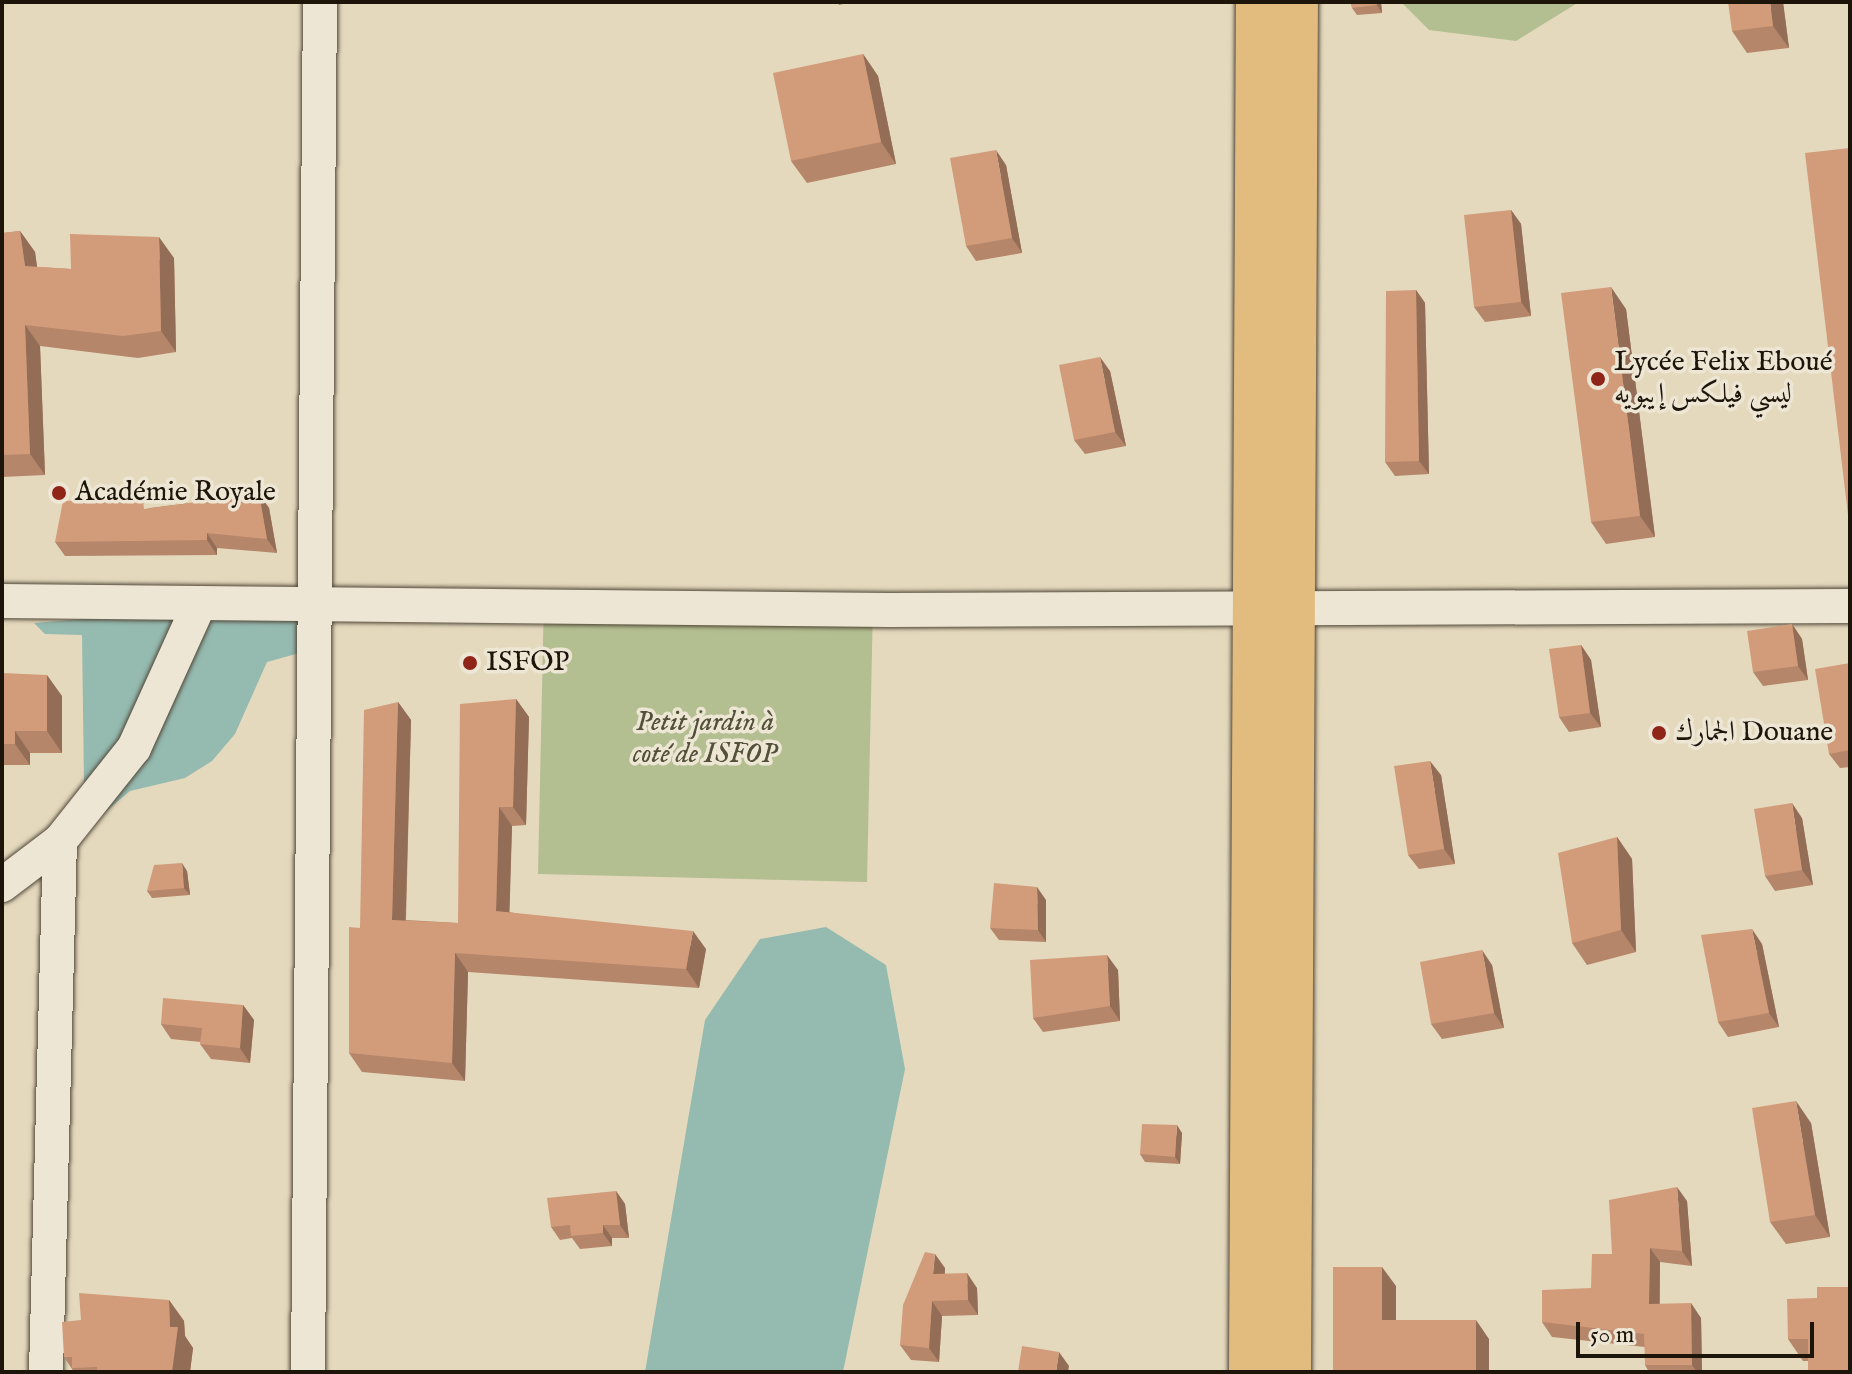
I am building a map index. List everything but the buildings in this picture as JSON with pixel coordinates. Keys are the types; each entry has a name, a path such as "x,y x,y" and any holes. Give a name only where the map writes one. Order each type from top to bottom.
{"main road":[{"path":"1258,2 1275,606 1289,1372"},
{"path":"1251,1372 1296,2"}],"street":[{"path":"308,1372 319,605 320,2"},
{"path":"2,601 199,605 1850,606"},
{"path":"2,885 60,841 134,748 199,605"},
{"path":"46,1372 60,841"}],"green space":[{"path":"1401,2 1579,2 1516,41 1429,30"},
{"name":"Petit jardin à coté de ISFOP","path":"544,597 873,605 867,882 538,874"}],"water":[{"path":"95,618 305,619 303,652 267,662 235,734 212,761 185,778 130,791 103,814 84,783 82,635 45,634 34,623"},
{"path":"826,927 886,965 905,1069 843,1372 645,1372 705,1020 760,939"}],"place":[{"name":"Lycée Felix Eboué ليسي فيلكس إيبويه","path":"1598,379"},
{"name":"Académie Royale","path":"59,493"},
{"name":"ISFOP","path":"470,663"},
{"name":"الجمارك Douane","path":"1659,733"}]}
